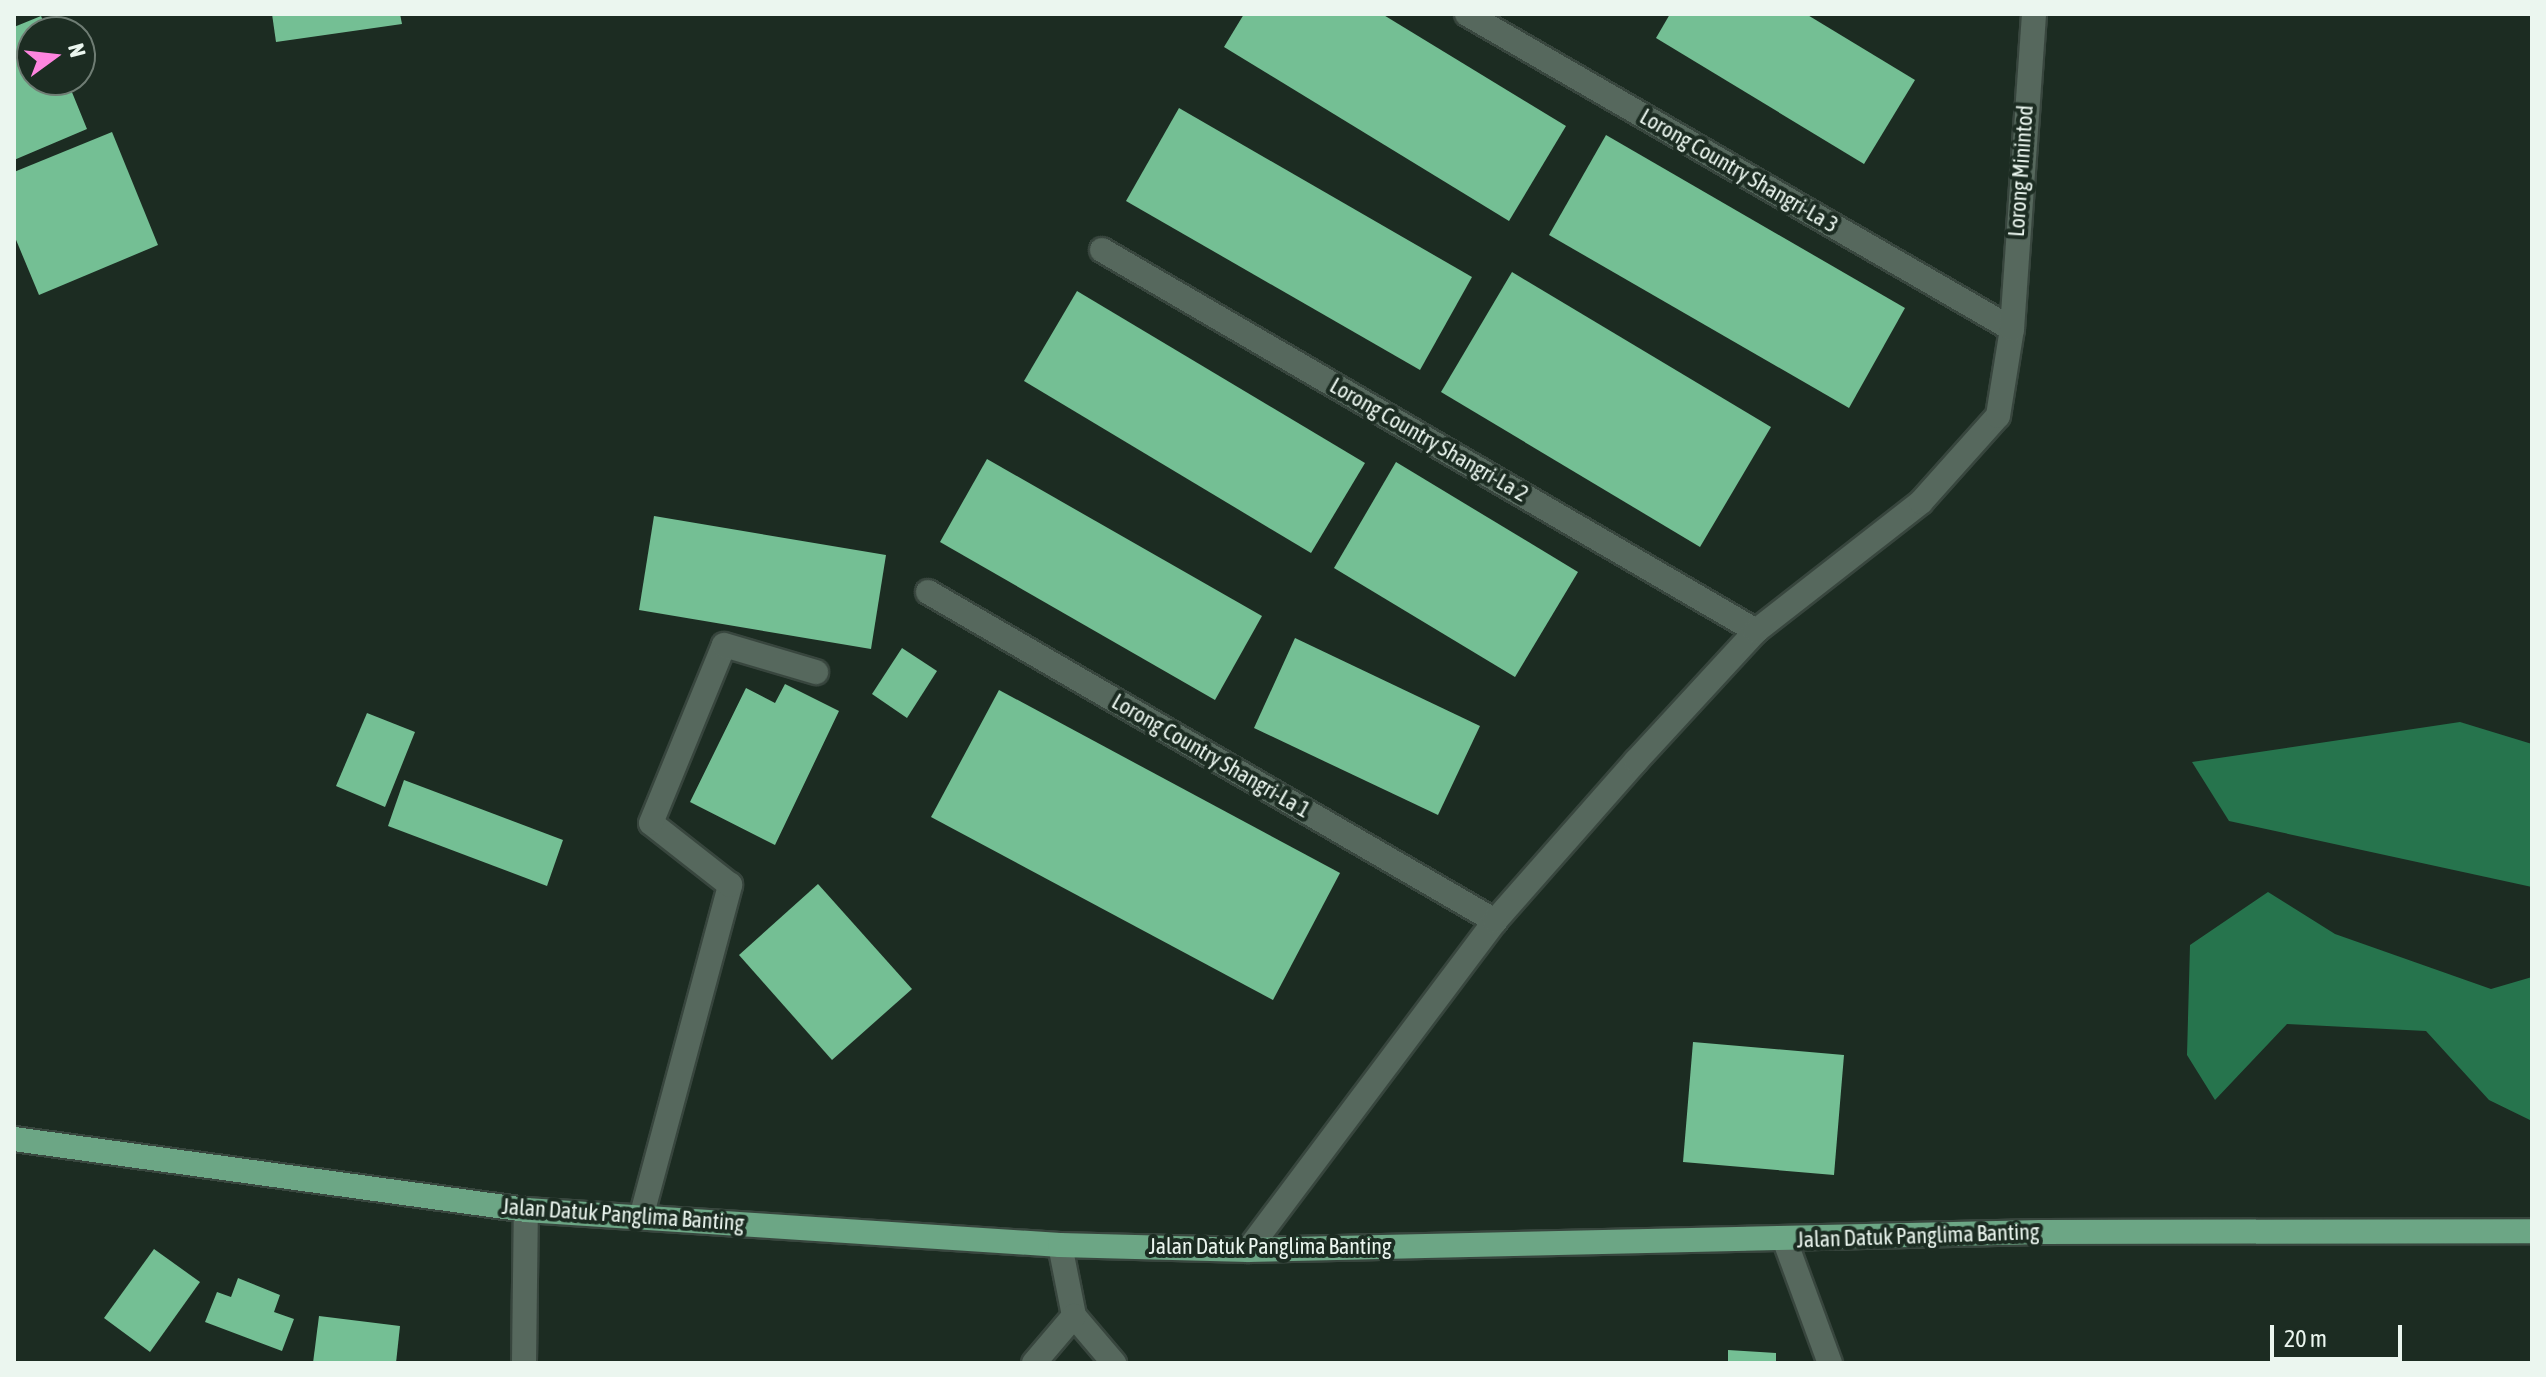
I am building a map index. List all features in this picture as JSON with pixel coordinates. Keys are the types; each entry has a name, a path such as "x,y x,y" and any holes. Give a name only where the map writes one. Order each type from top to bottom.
{"main road":[{"name":"Jalan Datuk Panglima Banting","path":"14,1139 526,1210 642,1214 1060,1245 1248,1250 1785,1241 2041,1232 2532,1231"}],"street":[{"name":"Lorong Country Shangri-La 3","path":"1467,14 2012,329"},
{"name":"Lorong Minintod","path":"1248,1250 1495,921 1756,631 1921,502 1998,416 2012,329 2034,14"},
{"name":"Lorong Country Shangri-La 2","path":"1102,250 1756,631"},
{"name":"Lorong Country Shangri-La 1","path":"928,592 1495,921"},
{"path":"642,1214 730,885 651,823 724,645 816,672"},
{"path":"524,1363 526,1210"},
{"path":"1785,1241 1830,1363"},
{"path":"1060,1245 1074,1316 1114,1363"},
{"path":"1034,1363 1074,1316"}],"shaded area":[{"path":"2460,722 2532,744 2532,887 2229,821 2192,762"},
{"path":"2268,892 2335,934 2491,989 2532,977 2532,1121 2489,1100 2426,1031 2287,1024 2215,1100 2187,1055 2190,945"}],"building":[{"path":"272,14 400,14 402,24 276,42"},
{"path":"1244,14 1382,14 1566,126 1509,221 1224,47"},
{"path":"1670,14 1806,14 1915,80 1864,164 1656,38"},
{"path":"14,27 16,96 74,96 87,129 14,160"},
{"path":"1179,108 1472,277 1420,370 1126,201"},
{"path":"112,132 158,245 39,295 14,235 14,172"},
{"path":"1606,135 1905,308 1849,408 1549,235"},
{"path":"1512,272 1771,427 1700,547 1441,392"},
{"path":"1077,291 1365,463 1311,553 1024,381"},
{"path":"987,459 1262,616 1215,700 940,542"},
{"path":"1396,462 1578,572 1515,677 1334,568"},
{"path":"654,516 886,555 871,649 639,610"},
{"path":"1295,638 1480,726 1438,815 1254,728"},
{"path":"902,648 937,671 907,718 872,694"},
{"path":"785,684 839,711 775,845 690,802 746,688 775,703"},
{"path":"999,690 1340,873 1273,1000 931,817"},
{"path":"367,713 415,732 385,807 336,786"},
{"path":"404,780 563,840 547,886 388,826"},
{"path":"818,884 912,989 832,1060 739,955"},
{"path":"1693,1042 1844,1055 1834,1175 1683,1162"},
{"path":"154,1249 200,1282 150,1352 104,1318"},
{"path":"238,1278 280,1295 274,1312 294,1319 282,1351 205,1322 217,1292 231,1297"},
{"path":"319,1316 400,1326 396,1363 313,1363"},
{"path":"1728,1350 1776,1353 1776,1363 1728,1363"}]}
